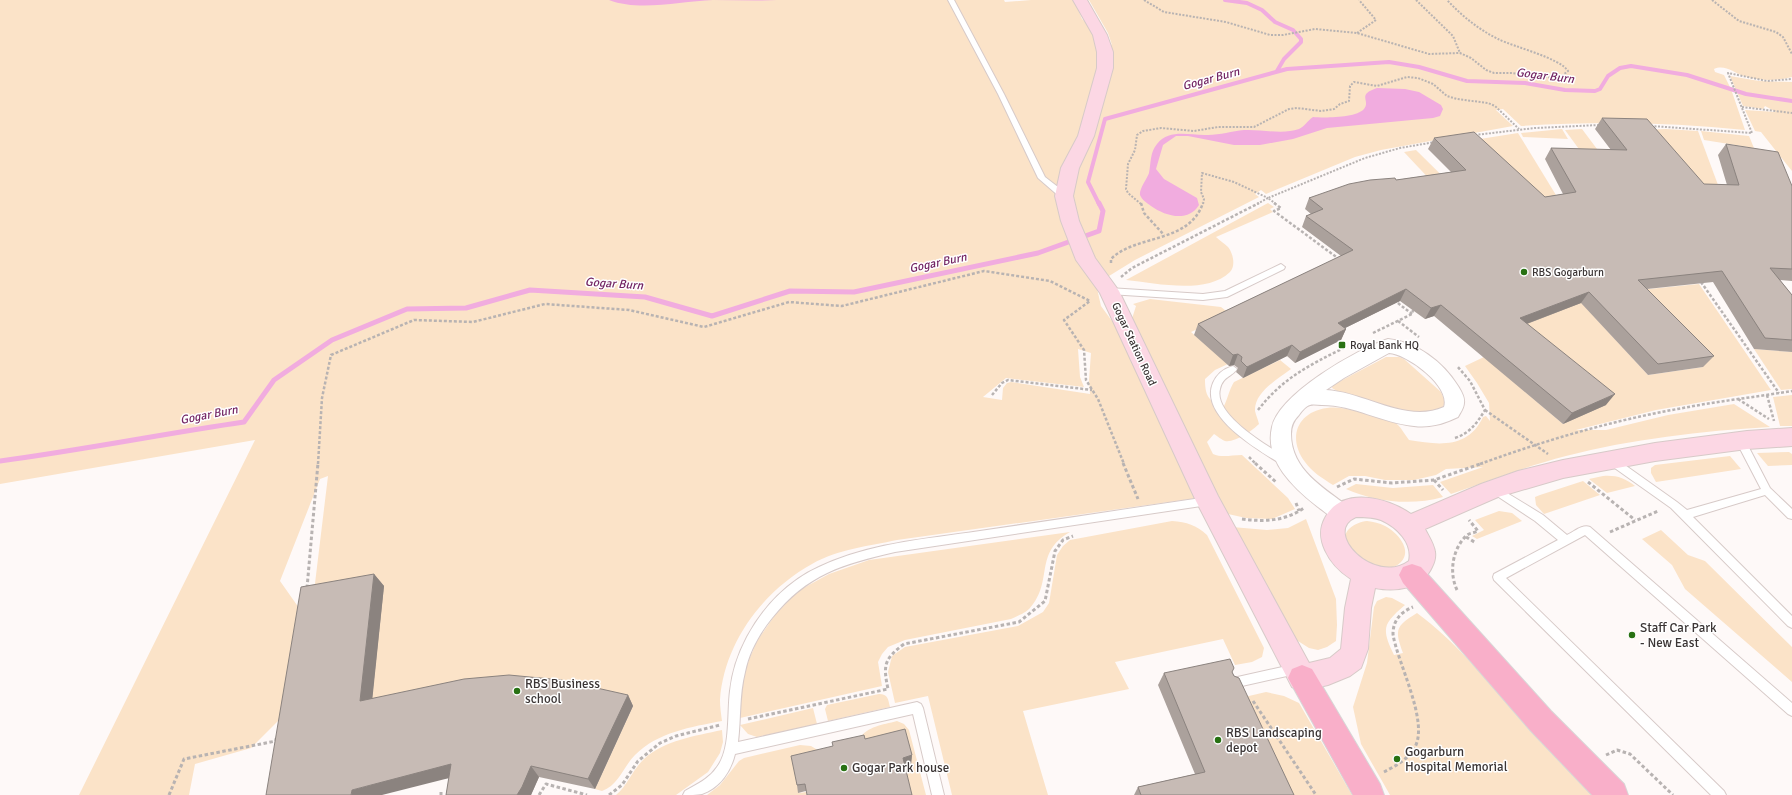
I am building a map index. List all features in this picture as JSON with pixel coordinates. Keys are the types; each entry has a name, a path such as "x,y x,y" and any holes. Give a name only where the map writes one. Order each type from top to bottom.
{"main road":[{"path":"1412,575 1541,721 1613,795"},
{"path":"1300,674 1366,789"}],"street":[{"name":"Gogar Station Road","path":"1080,0 1100,35 1105,52 1105,68 1086,136 1070,168 1064,196 1070,221 1086,260 1109,291 1212,508 1300,674"},
{"path":"1305,398 1343,399 1398,415 1426,420 1436,420 1451,412 1455,402 1450,389 1438,374 1414,353 1400,347 1386,346 1327,379 1291,410 1283,422 1283,450 1288,464 1299,478 1319,496 1342,513"},
{"path":"1408,526 1494,489 1517,481 1569,467 1675,449 1741,441 1792,437"},
{"path":"1356,507 1369,507 1383,510 1396,516 1417,536 1423,558 1419,567 1412,575 1402,579 1391,580 1365,574 1345,560 1334,542 1332,532 1334,524 1342,513 1356,507"},
{"path":"1300,674 1331,671 1343,665 1352,658 1358,607 1365,574"}],"lane":[{"path":"951,0 1001,94 1042,178 1064,196"},
{"path":"1109,291 1203,297 1227,294 1281,267"},
{"path":"1233,369 1220,377 1215,392 1217,401 1226,420 1247,437 1288,464"},
{"path":"1741,441 1767,491 1792,515"},
{"path":"1610,460 1674,505 1792,623"},
{"path":"1494,489 1539,518 1566,540"},
{"path":"1685,515 1767,491"},
{"path":"689,795 715,779 728,761 736,682 744,654 754,634 774,607 795,586 815,573 840,561 895,548 1069,522 1212,508"},
{"path":"1720,795 1498,577 1586,530 1792,710"},
{"path":"1233,684 1300,674"},
{"path":"730,749 917,708 938,795"}],"path":[{"path":"1144,0 1155,8 1164,12 1226,22 1270,34 1283,35 1315,29 1357,33 1428,54 1460,53 1471,58 1486,70 1494,73 1512,73 1554,78 1562,76 1568,71 1560,63 1498,40 1484,33 1447,0"},
{"path":"1357,33 1376,20 1359,0"},
{"path":"1416,0 1452,36 1460,53"},
{"path":"1712,0 1739,21 1776,32 1783,37 1792,54"},
{"path":"1645,125 1752,132 1728,74 1767,81 1792,79"},
{"path":"1164,235 1144,213 1141,203 1128,193 1126,189 1128,164 1135,150 1137,135 1147,130 1161,128 1194,131 1218,127 1254,128 1289,109 1297,108 1314,111 1334,108 1349,101 1350,86 1354,82 1377,86 1407,77 1427,81 1447,96 1488,103 1495,106 1519,129"},
{"path":"1742,107 1792,113"},
{"path":"1468,136 1519,129 1606,125"},
{"path":"1109,291 1120,277 1132,268 1268,198 1364,158 1400,148 1438,141"},
{"path":"1112,267 1110,259 1113,256 1129,248 1157,239 1180,228 1200,211 1204,200 1201,191 1202,173 1234,182 1268,198 1281,208 1274,211 1345,263"},
{"path":"306,595 320,441 322,398 331,355 414,320 474,322 545,304 629,310 704,328 789,302 842,306 984,271 1050,281 1090,301 1064,320 1084,350 1086,380 1098,399 1138,500"},
{"path":"1697,276 1778,393"},
{"path":"1391,297 1412,314"},
{"path":"992,395 1002,383 1008,380 1092,390"},
{"path":"1212,508 1269,522 1284,518 1299,511 1319,496 1354,479 1392,483 1434,480 1533,445 1632,419 1737,399 1792,391"},
{"path":"1737,399 1774,422"},
{"path":"1247,455 1280,486"},
{"path":"1294,500 1299,511"},
{"path":"1596,538 1635,520 1674,505"},
{"path":"884,670 890,654 904,644 1019,622 1045,601 1055,551 1063,540 1074,536 1069,522"},
{"path":"1465,536 1476,543"},
{"path":"1366,789 1407,756 1417,743 1417,722 1410,692 1395,644 1393,626 1399,617 1412,607 1440,606"},
{"path":"1253,701 1316,795"},
{"path":"169,795 184,759 276,741 277,733"},
{"path":"1599,759 1616,750 1630,754 1673,795"},
{"path":"539,795 546,784 587,795"}],"shaded area":[{"path":"0,0 1004,0 1005,2 1031,0 1074,0 1082,19 1112,45 1108,33 1089,0 1792,0 1792,77 1775,80 1762,80 1744,76 1726,68 1714,69 1715,72 1724,75 1731,89 1745,130 1689,125 1633,123 1577,123 1521,126 1503,109 1496,110 1513,126 1381,150 1355,157 1266,194 1261,190 1255,194 1259,197 1135,260 1096,284 1101,306 1112,321 1130,325 1136,306 1133,304 1150,299 1221,307 1230,314 1191,332 1228,364 1215,370 1205,379 1208,397 1214,402 1224,406 1234,382 1280,360 1291,369 1268,387 1258,398 1255,411 1259,424 1256,427 1244,436 1234,440 1225,441 1214,434 1207,442 1213,454 1223,456 1242,455 1288,498 1295,509 1272,519 1246,518 1219,512 1212,496 897,540 843,551 822,559 794,575 762,604 749,621 729,658 723,679 720,700 722,721 687,728 654,741 635,755 613,785 602,791 595,789 633,706 371,712 313,600 328,476 320,479 280,581 299,608 283,716 251,748 195,764 189,795 79,795 255,440 0,484","holes":["1078,349 1091,353 1089,380 1090,394 1011,382 1007,383 1003,388 1002,400 983,397 1006,378 1084,387 1080,377"]},
{"path":"609,0 713,0 647,6"},
{"path":"1730,76 1759,81 1792,82 1792,171 1761,132 1755,131 1745,110 1776,112 1765,106 1763,109 1743,106"},
{"path":"1377,88 1405,89 1419,92 1441,105 1443,109 1440,116 1433,118 1327,128 1293,139 1260,145 1234,145 1188,136 1176,136 1163,145 1156,169 1164,179 1197,198 1199,205 1194,211 1183,216 1169,215 1151,206 1140,195 1149,173 1153,150 1162,139 1168,136 1174,134 1212,135 1244,130 1279,132 1292,131 1301,128 1313,117 1340,117 1360,112 1366,106 1365,98 1367,93"},
{"path":"1562,129 1568,139 1523,137 1521,133"},
{"path":"1582,129 1603,157 1584,156 1565,130"},
{"path":"1666,129 1698,131 1721,193 1693,192 1640,130"},
{"path":"1701,131 1749,136 1754,148 1704,140"},
{"path":"1518,133 1559,200 1534,204 1461,142"},
{"path":"1416,150 1503,236 1435,185 1404,152"},
{"path":"1268,203 1274,207 1270,209 1273,212 1216,237 1228,247 1233,260 1233,266 1230,272 1220,279 1208,283 1180,286 1126,280"},
{"path":"1563,283 1648,375 1703,367 1629,291 1699,284 1771,390 1656,410 1576,430 1606,430 1668,415 1734,404 1770,427 1718,431 1641,440 1591,450 1537,464 1451,494 1440,482 1483,467 1446,469 1436,475 1414,480 1385,480 1365,476 1349,476 1333,485 1314,472 1305,462 1297,444 1296,435 1298,428 1308,415 1317,410 1327,408 1348,409 1392,421 1399,427 1409,440 1442,443 1461,440 1477,427 1483,417 1486,416 1490,421 1489,403 1465,366 1484,357 1563,424 1605,405 1513,329"},
{"path":"1754,349 1792,352 1792,389 1781,390"},
{"path":"1386,357 1399,357 1404,359 1441,392 1445,401 1443,408 1418,412 1391,409 1340,393 1332,388 1333,385"},
{"path":"1792,395 1792,426 1780,426 1773,397"},
{"path":"1789,452 1792,454 1792,465 1768,466 1757,453"},
{"path":"1730,456 1741,469 1656,482 1651,473 1651,468 1655,465"},
{"path":"1603,476 1620,478 1635,486 1607,493 1589,479"},
{"path":"1583,481 1600,495 1544,514 1536,505 1535,497"},
{"path":"1356,484 1393,488 1433,485 1443,497 1431,500 1406,502 1381,500 1346,489"},
{"path":"1499,511 1512,513 1522,521 1477,539 1472,536 1484,530 1475,520"},
{"path":"1306,519 1336,599 1336,641 1327,647 1318,650 1309,648 1290,636 1232,527 1267,530 1288,528"},
{"path":"1172,521 1191,525 1207,535 1264,648 1262,657 1252,662 1235,665 1223,639 1115,662 1129,689 1023,711 1048,795 952,795 928,696 895,703 888,672 892,656 905,647 1018,626 1043,612 1049,603 1057,555 1063,546 1070,540"},
{"path":"1367,521 1390,529 1402,542 1405,552 1404,557 1398,565 1389,568 1373,567 1361,559 1348,547 1345,542 1346,532 1358,523"},
{"path":"1661,530 1688,555 1705,561 1792,647 1792,682 1685,589 1672,565 1642,539"},
{"path":"1070,532 1059,540 1052,549 1047,558 1041,588 1037,598 1030,608 1024,613 1011,619 905,640 888,647 878,662 882,686 740,718 740,697 746,667 757,641 775,615 798,591 829,574 869,560"},
{"path":"1386,597 1392,598 1405,605 1392,617 1386,627 1387,638 1394,655 1403,653 1398,638 1401,625 1417,613 1444,635 1468,659 1523,721 1593,795 1390,795 1361,744 1353,707 1367,663 1374,607 1377,601"},
{"path":"1266,692 1284,696 1299,703 1352,795 1281,795 1236,699"},
{"path":"879,694 886,696 890,707 828,721 825,709 827,705"},
{"path":"813,708 817,724 757,737 748,734 740,725"},
{"path":"897,721 904,724 909,730 926,795 910,795 859,739 871,729"},
{"path":"722,730 723,742 720,753 708,772 676,795 616,795 624,787 640,763 661,747 691,737"},
{"path":"800,745 811,746 821,752 799,793 806,792 807,795 707,795 720,785 739,761 744,758"}],"building":[{"name":"RBS Gogarburn","path":"1602,118 1647,119 1704,184 1739,185 1726,144 1778,152 1792,186 1792,269 1770,268 1792,295 1792,340 1765,338 1722,271 1638,280 1714,356 1658,364 1589,292 1520,318 1615,394 1572,413 1441,305 1431,308 1406,289 1338,323 1346,329 1300,352 1292,345 1247,367 1241,361 1242,357 1238,354 1233,355 1198,324 1353,250 1306,216 1323,209 1309,198 1349,184 1370,180 1395,178 1396,180 1466,170 1434,138 1474,132 1545,197 1576,192 1551,148 1627,150"},
{"name":"RBS Business school","path":"374,574 360,701 464,679 509,675 561,680 628,695 588,779 531,766 517,795 446,795 451,764 352,790 351,795 266,795 301,587"},
{"name":"RBS Landscaping depot","path":"1230,659 1234,668 1232,672 1234,676 1239,678 1294,795 1141,795 1138,787 1205,772 1164,673"},
{"name":"Gogar Park house","path":"905,729 912,755 903,758 912,795 807,795 805,784 797,785 791,756 833,746 832,742 864,735 865,739"}],"waterway":[{"path":"1225,0 1247,3 1262,10 1275,22 1293,30 1301,39 1301,42 1284,59 1277,71"},
{"name":"Gogar Burn","path":"1099,204 1088,182 1105,119 1287,69 1389,62 1419,67 1467,81 1525,83 1565,90 1595,91 1600,89 1608,76 1620,68 1631,66 1687,75 1746,94 1792,101"},
{"name":"Gogar Burn","path":"0,461 244,422 274,380 332,340 407,309 466,308 530,290 645,297 712,316 790,291 854,292 1038,253 1099,231 1103,211 1099,203"}],"place":[{"name":"RBS Gogarburn","path":"1524,272"},
{"name":"Royal Bank HQ","path":"1342,345"},
{"name":"Staff Car Park - New East","path":"1632,635"},
{"name":"RBS Business school","path":"517,691"},
{"name":"RBS Landscaping depot","path":"1218,740"},
{"name":"Gogarburn Hospital Memorial","path":"1397,759"},
{"name":"Gogar Park house","path":"844,768"}]}
